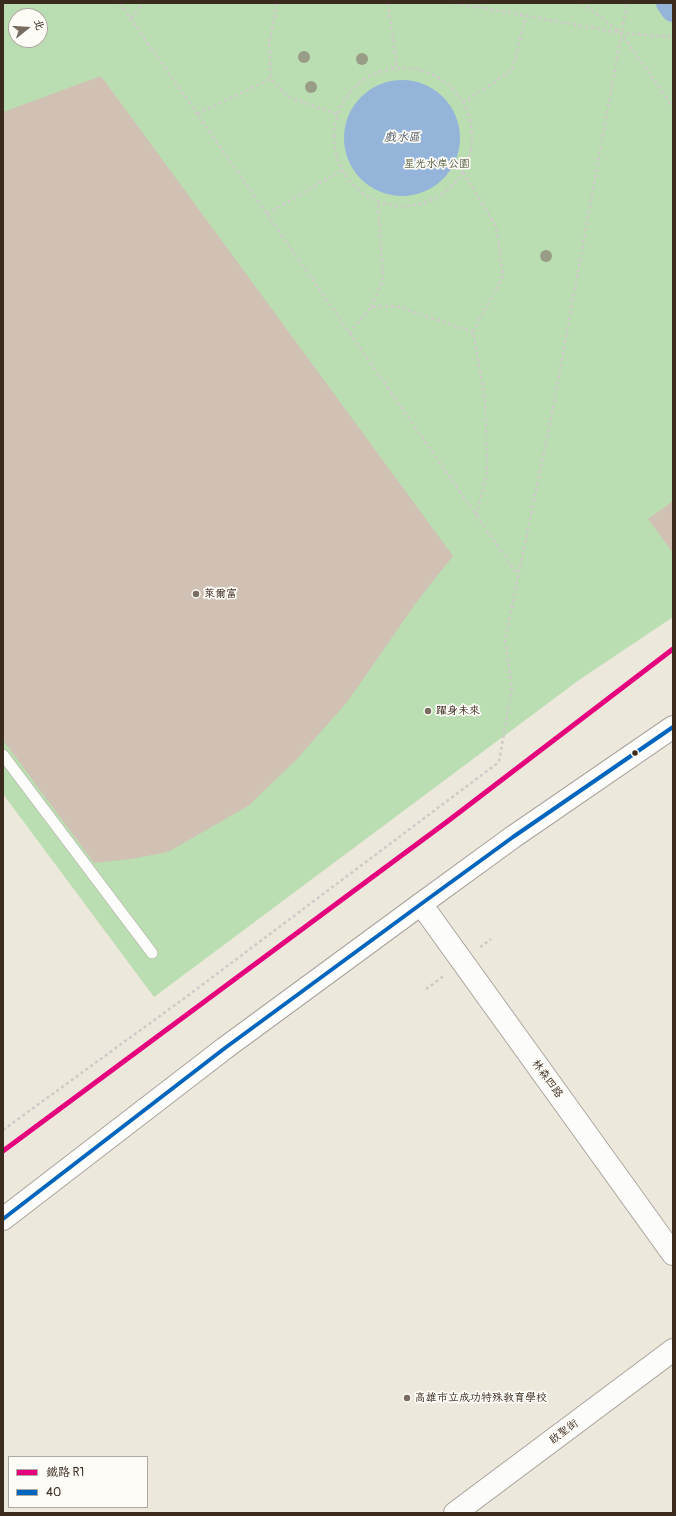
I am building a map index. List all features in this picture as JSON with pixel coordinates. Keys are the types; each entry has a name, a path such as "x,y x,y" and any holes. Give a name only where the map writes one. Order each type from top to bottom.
{"street":[{"path":"3,1219 225,1048 421,904 514,837 673,727"},
{"name":"林森四路","path":"421,904 673,1254"},
{"name":"啟聖街","path":"455,1513 673,1350"}],"lane":[{"path":"3,755 152,953"}],"path":[{"path":"120,3 518,576"},
{"path":"131,18 144,3"},
{"path":"277,3 269,44 271,79 288,97 338,114"},
{"path":"388,3 397,68"},
{"path":"455,3 622,33 673,37"},
{"path":"582,3 622,33 673,107"},
{"path":"3,1130 198,987 499,762 512,687 505,640 555,395 627,3"},
{"path":"463,103 512,70 526,16"},
{"path":"392,67 397,68 416,68 438,76 456,92 469,112 473,136 469,159 458,180 440,196 418,205 394,206 378,202 355,187 342,170 335,150 334,128 340,107 352,89 369,75 392,67"},
{"path":"197,114 271,79"},
{"path":"267,214 342,170"},
{"path":"463,171 496,226 503,276 473,332 485,399 487,473 476,515"},
{"path":"349,333 371,307 383,280 378,202"},
{"path":"371,307 396,306 473,332"}],"green space":[{"name":"星光水岸公園","path":"3,3 673,3 673,617 579,680 154,997 3,794"}],"water":[{"name":"戲水區","path":"402,80 413,81 424,85 443,97 455,116 459,127 459,149 455,160 443,179 424,191 413,195 402,196 391,195 380,191 361,179 349,160 345,149 344,138 345,127 349,116 361,97 380,85 391,81"}],"building":[{"path":"101,76 453,556 418,600 348,701 296,760 248,806 168,852 131,859 94,863 3,740 3,112"},
{"path":"673,501 673,553 648,519"}],"waterway":[{"path":"668,3 673,10"}],"rail line":[{"name":"R1","path":"3,1151 448,821 673,649"}],"transit line":[{"name":"40","path":"3,1219 225,1048 421,904 513,837 673,727"}],"place":[{"name":"萊爾富","path":"196,594"},
{"name":"躍身未來","path":"428,711"},
{"name":"高雄市立成功特殊教育學校","path":"407,1398"}]}
